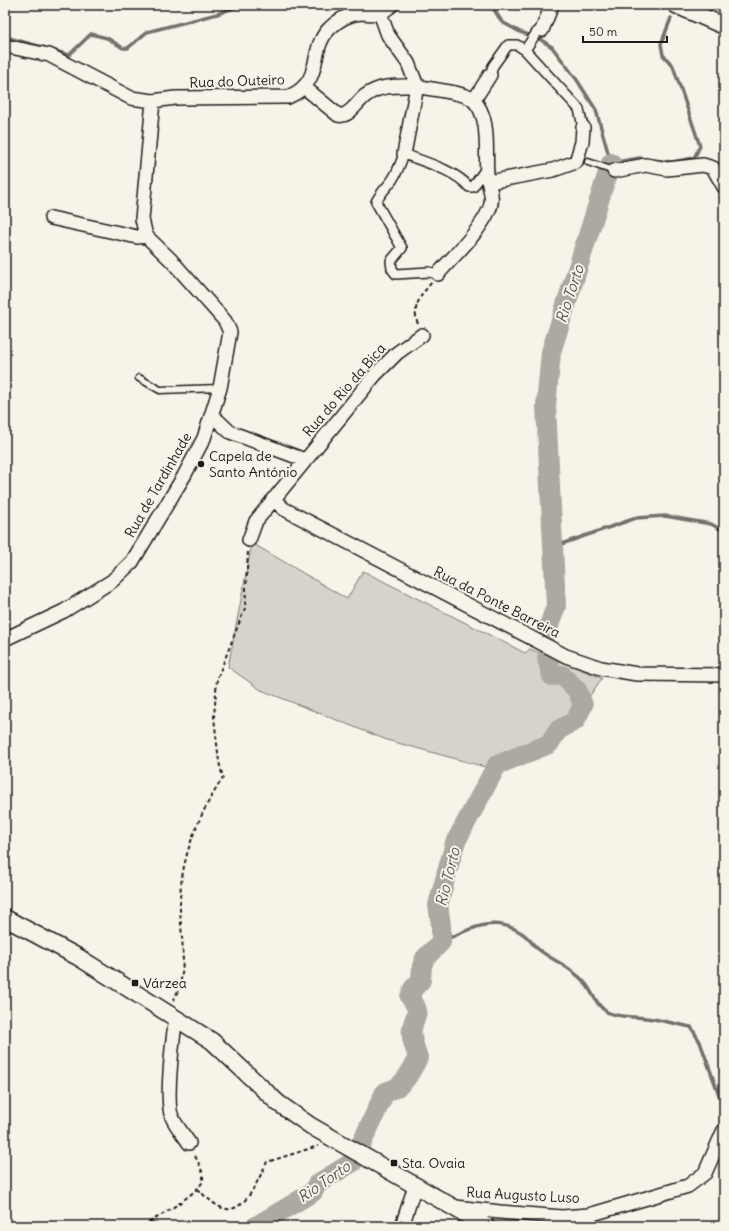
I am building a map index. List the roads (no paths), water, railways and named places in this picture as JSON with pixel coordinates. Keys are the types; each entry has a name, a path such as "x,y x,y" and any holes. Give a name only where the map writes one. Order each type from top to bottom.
{"street":[{"path":"304,87 338,115 342,116 346,115 364,96 376,89 388,86 417,86 432,90 461,93 474,100 482,116 486,135 487,167 492,198 490,209 476,231 438,274 429,272 396,274 392,269 391,262 402,248 376,202 380,194 390,183 398,170 404,154 417,86 408,63 388,36 380,13 392,5"},
{"path":"525,50 537,34 552,5"},
{"path":"676,5 724,26"},
{"name":"Rua do Outeiro","path":"5,46 49,55 131,98 153,101 175,98 288,97 298,93 304,87 315,68 318,50 327,30 342,18 360,13 380,13"},
{"path":"474,100 490,75 493,66 508,45 517,45 525,50 579,109 583,127 582,142 576,162 553,170 489,182"},
{"path":"51,218 137,237 146,236 142,219 153,101"},
{"path":"404,154 440,167 465,182 469,187 473,187 487,167"},
{"path":"610,169 646,165 667,169 703,165 713,168 724,187"},
{"name":"Rua de Tardinhade","path":"5,639 64,611 112,581 132,562 184,476 204,438 220,388 230,332 225,321 170,260 146,236"},
{"name":"Rua do Rio da Bica","path":"249,540 256,521 375,375 397,353 422,335"},
{"path":"212,415 230,432 305,460"},
{"name":"Rua da Ponte Barreira","path":"273,499 284,509 566,656 601,668 637,674 724,675"},
{"path":"5,918 78,957 212,1041 278,1103 337,1142 486,1226"},
{"path":"172,1015 171,1116 189,1143"},
{"name":"Rua Augusto Luso","path":"451,1206 562,1217 589,1214 688,1186 705,1173 724,1130"},
{"path":"402,1226 415,1186"}],"lane":[{"path":"588,162 610,169"},
{"path":"139,378 160,390 220,388"}],"waterway":[{"name":"Rio Torto","path":"52,50 69,55 91,34 107,38 123,48 128,48 147,32 217,14 241,5"},
{"name":"Rio Torto","path":"491,5 502,22 520,32 538,38 552,47 577,80 596,110 611,163 639,158 647,159"},
{"path":"653,160 672,162 694,158 700,146 673,66 663,55 661,44 671,18"},
{"name":"Rio Torto","path":"5,37 46,48"},
{"name":"Rio Torto","path":"546,634 556,606 546,406 551,352 611,163"},
{"path":"553,547 636,518 665,516 711,524 724,531"},
{"name":"Rio Torto","path":"256,1226 313,1192 317,1184 353,1162 385,1092 392,1090 405,1080 418,1058 412,1040 413,1024 417,1011 410,997 413,989 421,980 422,966 425,958 441,942 441,925 438,905 455,843 497,765 549,744 558,730 575,721 583,705 577,690 562,675 552,676 547,658"},
{"path":"441,942 472,928 492,924 513,928 525,936 544,953 575,973 588,986 603,1010 616,1015 641,1017 691,1027 700,1042 719,1095"}],"place":[{"name":"Capela de Santo António","path":"201,464"},
{"name":"Várzea","path":"135,983"},
{"name":"Sta. Ovaia","path":"394,1163"}]}
